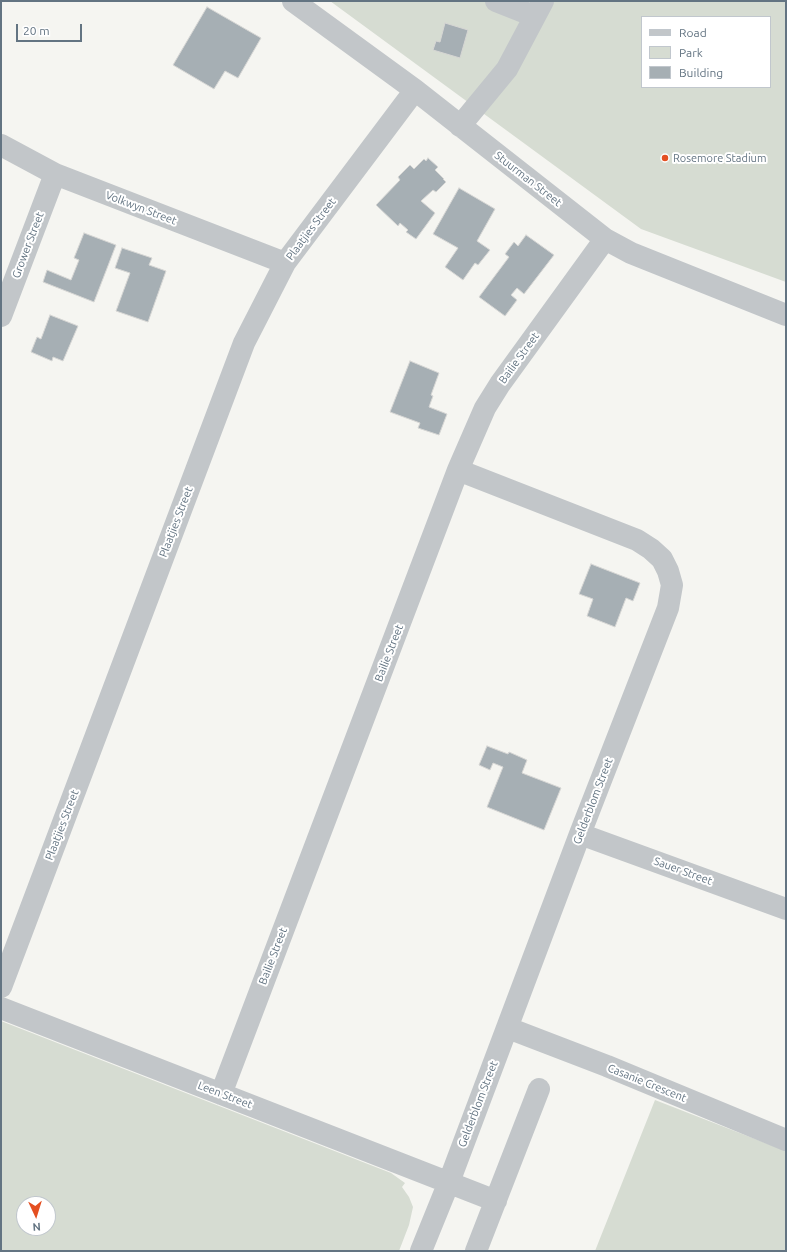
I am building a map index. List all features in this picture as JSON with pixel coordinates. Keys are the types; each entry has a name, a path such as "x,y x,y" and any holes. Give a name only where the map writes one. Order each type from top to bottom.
{"street":[{"name":"Stuurman Street","path":"293,1 415,90 605,238 631,253 786,316"},
{"path":"460,126 507,69 539,9 496,1"},
{"name":"Plaatjies Street","path":"1,987 244,343 285,263 415,90"},
{"name":"Volkwyn Street","path":"1,145 54,174 285,263"},
{"name":"Grower Street","path":"1,316 54,174"},
{"name":"Bailie Street","path":"221,1094 458,470 485,408 500,384 605,238"},
{"name":"Gelderblom Street","path":"421,1251 449,1182 580,834 668,608 672,585 668,571 662,559 651,549 637,540 458,470"},
{"name":"Sauer Street","path":"580,834 786,909"},
{"name":"Leen Street","path":"1,1008 496,1201"},
{"name":"Casanie Crescent","path":"508,1028 607,1066 786,1140"},
{"path":"476,1251 539,1089"}],"green space":[{"name":"Rosemore Stadium","path":"330,1 786,1 786,282 641,229"},
{"path":"1,1021 391,1173 405,1183 402,1187 409,1197 413,1207 409,1225 399,1251 1,1251"},
{"path":"655,1100 786,1151 786,1251 595,1251"}],"building":[{"path":"207,7 261,38 238,78 225,71 214,89 173,65"},
{"path":"445,23 468,30 460,58 433,50 436,41 440,42"},
{"path":"428,158 438,167 435,170 446,182 436,192 433,190 421,201 435,213 416,239 406,232 408,230 400,223 398,226 376,205 400,180 398,177 410,165 414,169 424,159 426,161"},
{"path":"459,188 495,209 477,241 490,250 478,265 475,263 463,280 445,267 458,248 433,234"},
{"path":"84,233 116,245 94,302 43,282 47,270 71,280 79,260 74,258"},
{"path":"526,235 554,255 524,294 517,288 511,295 517,300 505,316 479,297 509,257 505,254 514,242 518,246"},
{"path":"122,248 152,258 149,265 166,271 148,322 116,311 130,273 115,268"},
{"path":"50,315 78,326 63,361 53,357 52,361 31,352 37,337 41,339"},
{"path":"410,361 439,373 431,395 433,396 429,407 447,414 439,435 418,428 420,423 390,412"},
{"path":"591,564 640,583 633,601 626,598 615,627 587,616 593,599 579,594"},
{"path":"487,746 508,754 509,752 527,760 522,773 561,788 544,830 487,807 503,767 493,763 490,770 479,765"}],"place":[{"name":"Rosemore Stadium","path":"665,158"}]}
